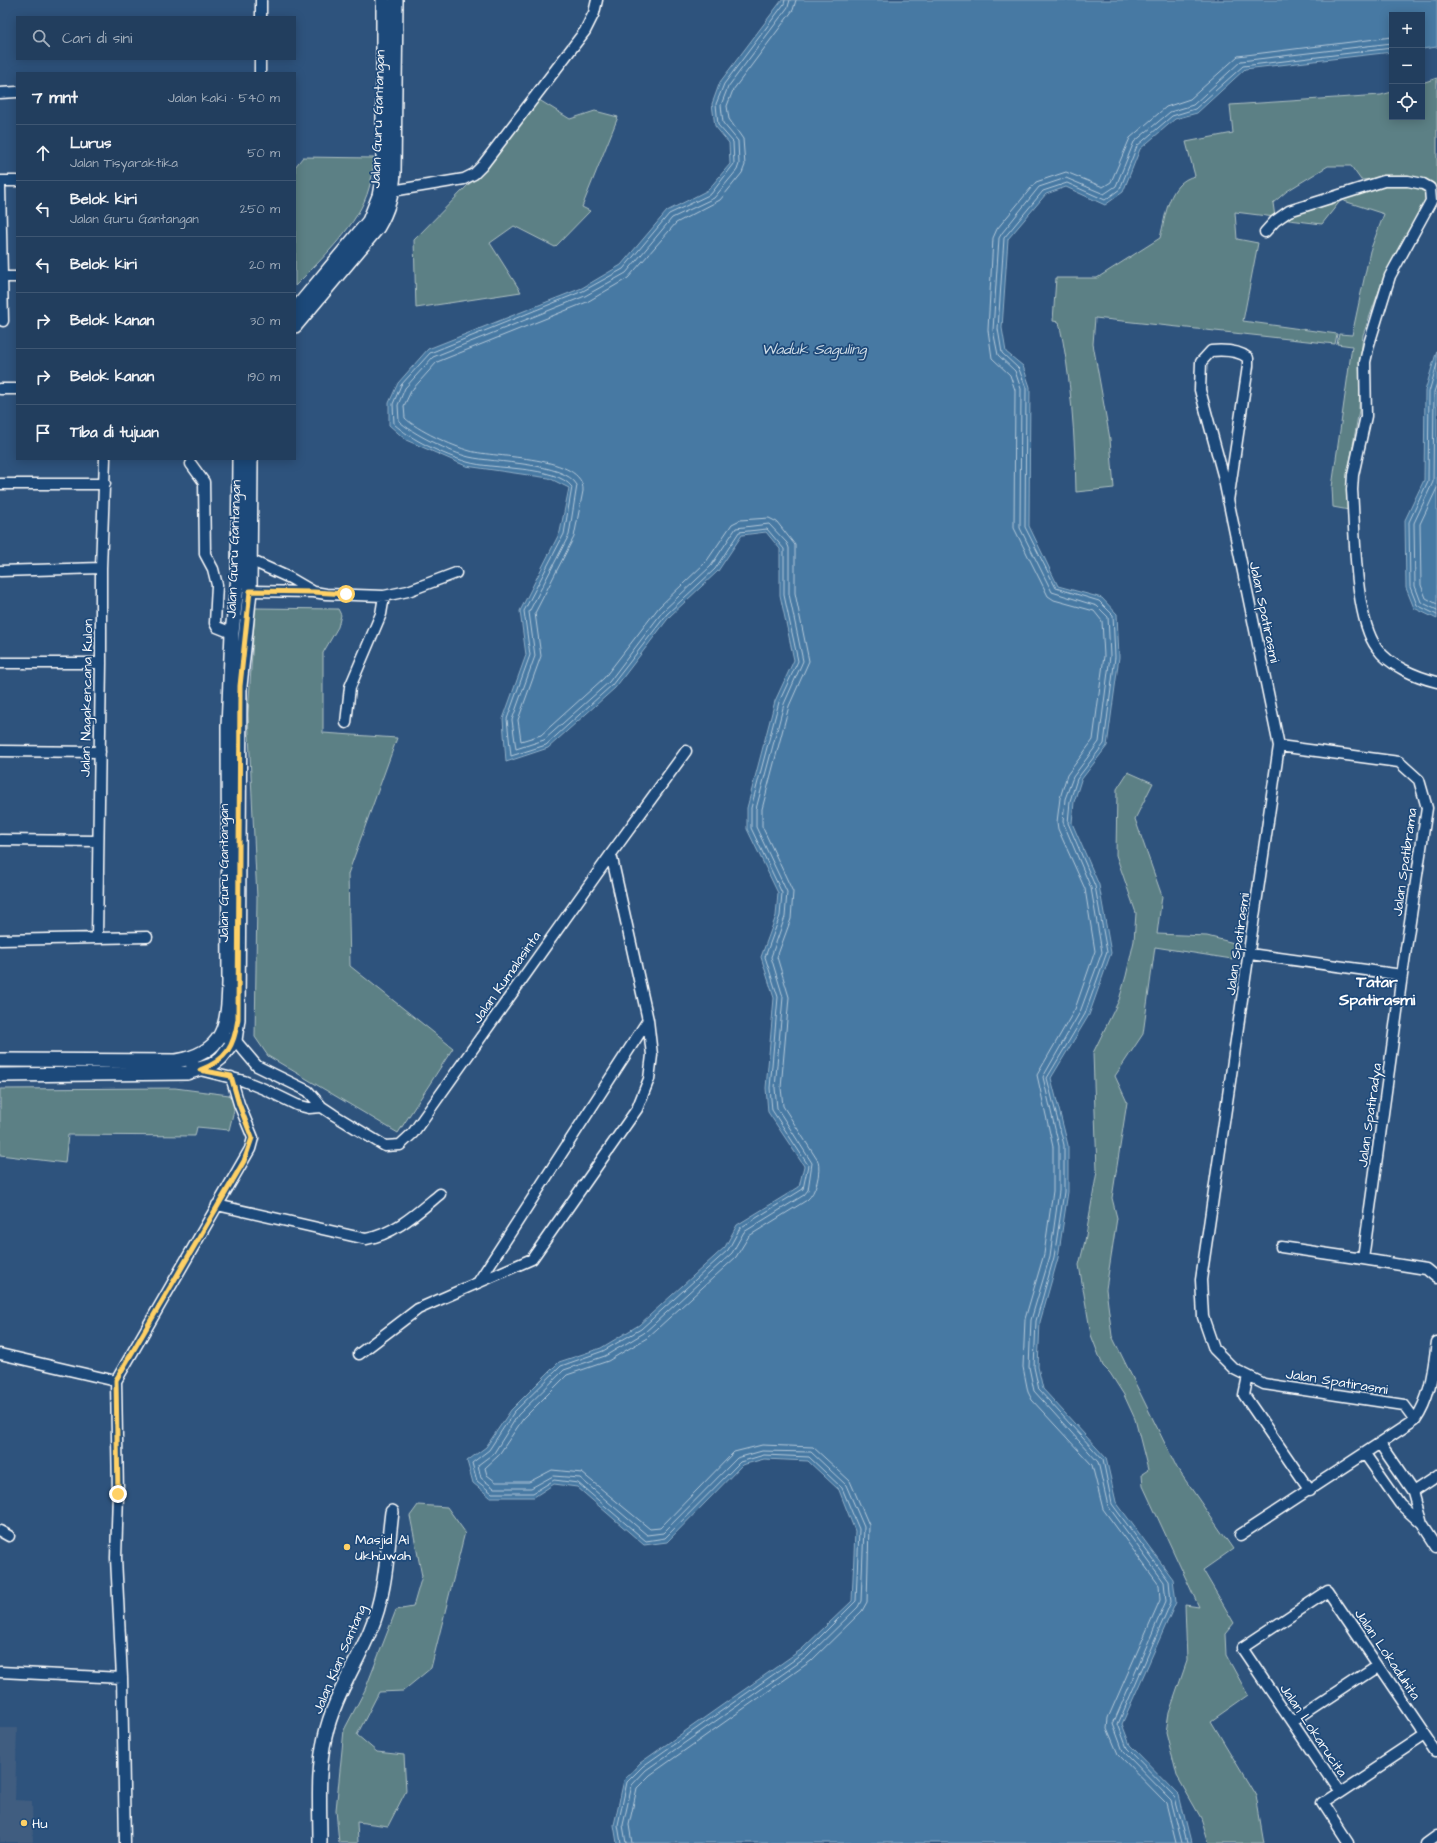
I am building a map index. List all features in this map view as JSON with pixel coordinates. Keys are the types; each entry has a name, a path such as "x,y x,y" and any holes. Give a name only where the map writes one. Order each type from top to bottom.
{"street":[{"path":"261,0 261,16"},
{"name":"Jalan Guru Gantangan","path":"296,325 378,227 386,214 386,192 383,175 383,0"},
{"name":"Jalan Guru Gantangan","path":"296,309 369,221 386,192 394,157 396,0"},
{"path":"386,192 464,179 474,174 482,166 585,31 594,13 597,0"},
{"path":"260,60 260,72"},
{"path":"0,93 16,92"},
{"path":"1265,232 1274,221 1289,211 1384,180 1408,181 1423,184 1430,188 1431,201 1390,276 1369,344 1365,362 1366,416 1353,475 1352,490 1359,591 1368,631 1377,649 1390,661 1420,677 1437,682"},
{"path":"0,181 16,181"},
{"path":"0,185 4,321"},
{"path":"2,277 16,277"},
{"name":"Jalan Spatirasmi","path":"1228,501 1248,358 1243,354 1222,350 1211,351 1202,362 1200,390 1223,475 1228,501 1279,746 1250,954 1201,1280 1204,1318 1214,1349 1234,1369 1264,1384 1404,1405 1415,1420"},
{"path":"0,389 16,389"},
{"name":"Jalan Nagakencana Kulon","path":"97,938 102,663 101,568 105,460"},
{"name":"Jalan Guru Gantangan","path":"0,1060 187,1060 205,1052 214,1044 225,1026 228,1005 228,727 232,633 238,577 239,460"},
{"name":"Jalan Guru Gantangan","path":"0,1076 155,1075 187,1073 212,1065 221,1058 235,1040 238,1019 239,954 240,686 250,591 251,460"},
{"path":"191,464 204,482 205,554 213,569 217,585 215,623 217,627 232,633"},
{"path":"0,484 105,484"},
{"path":"250,560 290,578 314,592"},
{"path":"0,571 101,568"},
{"path":"250,591 314,592 326,594 384,596 408,591 456,574"},
{"path":"346,724 350,687 381,614 384,596"},
{"path":"0,663 102,663"},
{"name":"Jalan Spatibrama","path":"1279,746 1399,762 1419,780 1427,808 1402,975"},
{"path":"0,751 100,752"},
{"name":"Jalan Kumalasinta","path":"322,1107 386,1146 400,1145 405,1142 413,1133 686,751"},
{"path":"0,840 98,841"},
{"path":"359,1354 418,1309 532,1259 637,1109 649,1078 652,1055 648,1020 611,854"},
{"path":"0,940 147,937"},
{"path":"1250,954 1402,975"},
{"name":"Jalan Spatiradya","path":"1363,1259 1402,975"},
{"path":"479,1281 648,1020"},
{"path":"220,1035 235,1040 257,1066 308,1091 322,1107"},
{"path":"187,1060 200,1070 231,1076 264,1089 297,1106 309,1108 322,1107"},
{"path":"125,1843 122,1678 116,1558 118,1487 116,1380 244,1161 252,1138 239,1104 231,1076"},
{"path":"217,1205 366,1240 378,1237 396,1227 440,1194"},
{"path":"1281,1248 1426,1269 1437,1278"},
{"path":"1240,1535 1310,1491 1415,1420 1423,1409 1429,1392 1437,1342"},
{"path":"0,1354 116,1380"},
{"path":"1248,1376 1244,1395 1310,1491"},
{"path":"1380,1444 1413,1492 1422,1524"},
{"path":"1365,1454 1400,1504 1422,1524 1437,1547"},
{"path":"1413,1492 1437,1476"},
{"name":"Jalan Kian Santang","path":"320,1843 320,1774 324,1737 334,1705 370,1631 380,1602 392,1512"},
{"name":"Jalan Lokarucita","path":"1328,1591 1242,1648 1339,1792 1322,1803 1348,1843"},
{"name":"Jalan Lokaduhita","path":"1328,1591 1437,1752"},
{"path":"1292,1722 1378,1665"},
{"path":"0,1672 122,1678"},
{"path":"1339,1792 1425,1735"},
{"path":"1426,1843 1437,1835"}],"shaded area":[{"path":"0,1728 17,1728 15,1800 32,1801 33,1842 0,1842"}],"green space":[{"path":"1437,78 1437,190 1427,180 1402,177 1361,180 1351,166 1328,166 1287,191 1273,203 1275,217 1235,212 1237,239 1258,243 1243,321 1337,334 1335,344 1095,318 1093,344 1110,439 1114,488 1076,492 1075,450 1067,363 1059,322 1053,321 1056,278 1097,278 1160,238 1167,210 1174,192 1186,179 1195,176 1186,142 1233,133 1230,105 1381,95 1389,93 1389,120 1425,120 1425,82"},
{"path":"536,98 570,119 595,111 618,117 582,207 590,211 555,247 514,226 490,243 521,292 416,308 414,240 468,185 487,169"},
{"path":"303,157 374,158 370,185 357,215 338,241 296,285 296,166"},
{"path":"1385,183 1414,185 1427,192 1427,203 1381,285 1363,335 1359,410 1347,480 1349,510 1333,507 1332,487 1352,346 1337,344 1339,334 1352,335 1370,251 1384,214 1341,200 1322,224 1281,219"},
{"path":"255,608 338,609 341,615 338,627 323,653 323,733 397,738 348,874 350,966 453,1048 398,1133 268,1056 255,1037 257,898 248,714"},
{"path":"1128,772 1153,783 1135,819 1162,896 1157,934 1207,936 1234,943 1232,959 1155,947 1143,1034 1115,1076 1127,1102 1112,1198 1117,1218 1106,1289 1112,1336 1177,1468 1233,1549 1203,1570 1234,1623 1225,1634 1226,1655 1248,1695 1211,1721 1256,1796 1264,1843 1209,1843 1201,1818 1177,1776 1166,1732 1169,1713 1187,1661 1185,1605 1199,1607 1143,1486 1142,1474 1148,1470 1135,1419 1124,1395 1110,1373 1103,1366 1091,1335 1079,1265 1085,1241 1097,1171 1093,1053 1119,1000 1134,941 1136,913 1116,855 1117,789"},
{"path":"175,1088 229,1095 235,1106 229,1130 197,1127 195,1136 68,1135 65,1163 0,1155 0,1089"},
{"path":"418,1505 447,1507 465,1532 431,1668 403,1691 379,1692 357,1735 377,1752 404,1755 406,1791 388,1826 357,1822 358,1843 339,1843 336,1810 344,1730 365,1690 396,1610 413,1607 422,1576 410,1516"}],"water":[{"name":"Waduk Saguling","path":"782,0 1437,0 1437,47 1425,49 1425,12 1389,12 1389,52 1245,69 1197,113 1175,119 1140,149 1123,192 1105,205 1066,187 1046,194 1008,239 1002,328 1006,352 1023,366 1030,387 1029,526 1058,586 1102,598 1117,614 1119,657 1107,746 1081,780 1074,802 1072,823 1099,885 1111,953 1089,1015 1051,1078 1068,1145 1068,1192 1058,1258 1040,1322 1038,1367 1043,1389 1106,1458 1116,1502 1173,1579 1176,1602 1122,1724 1130,1745 1179,1795 1191,1843 617,1843 614,1825 624,1780 640,1763 802,1649 852,1601 855,1531 839,1490 808,1461 764,1459 742,1465 667,1542 644,1545 577,1487 554,1484 534,1497 490,1497 473,1483 467,1461 486,1447 511,1410 559,1362 601,1348 639,1325 725,1247 737,1225 799,1187 804,1166 768,1112 766,1088 774,998 761,957 776,916 778,893 747,829 747,808 775,701 794,660 780,595 780,549 766,532 742,535 718,571 670,616 615,688 548,748 506,762 503,719 526,655 520,611 560,532 569,488 549,478 466,466 406,440 389,425 389,403 398,383 428,349 582,288 621,265 667,211 708,190 730,164 729,143 715,126 712,104 720,82"},
{"path":"1437,350 1437,619 1414,608 1406,588 1405,520 1424,480 1425,391"}],"place":[{"name":"Masjid Al Ukhuwah","path":"347,1547"},
{"name":"Hu","path":"24,1823"}],"district":[{"name":"Tatar Spatirasmi","path":"1377,990"}],"route":[{"path":"118,1494 116,1380 120,1370 244,1161 250,1149 252,1138 239,1104 231,1076 200,1070 212,1065 228,1050 235,1040 238,1019 240,686 243,646 250,591 346,594"}]}
